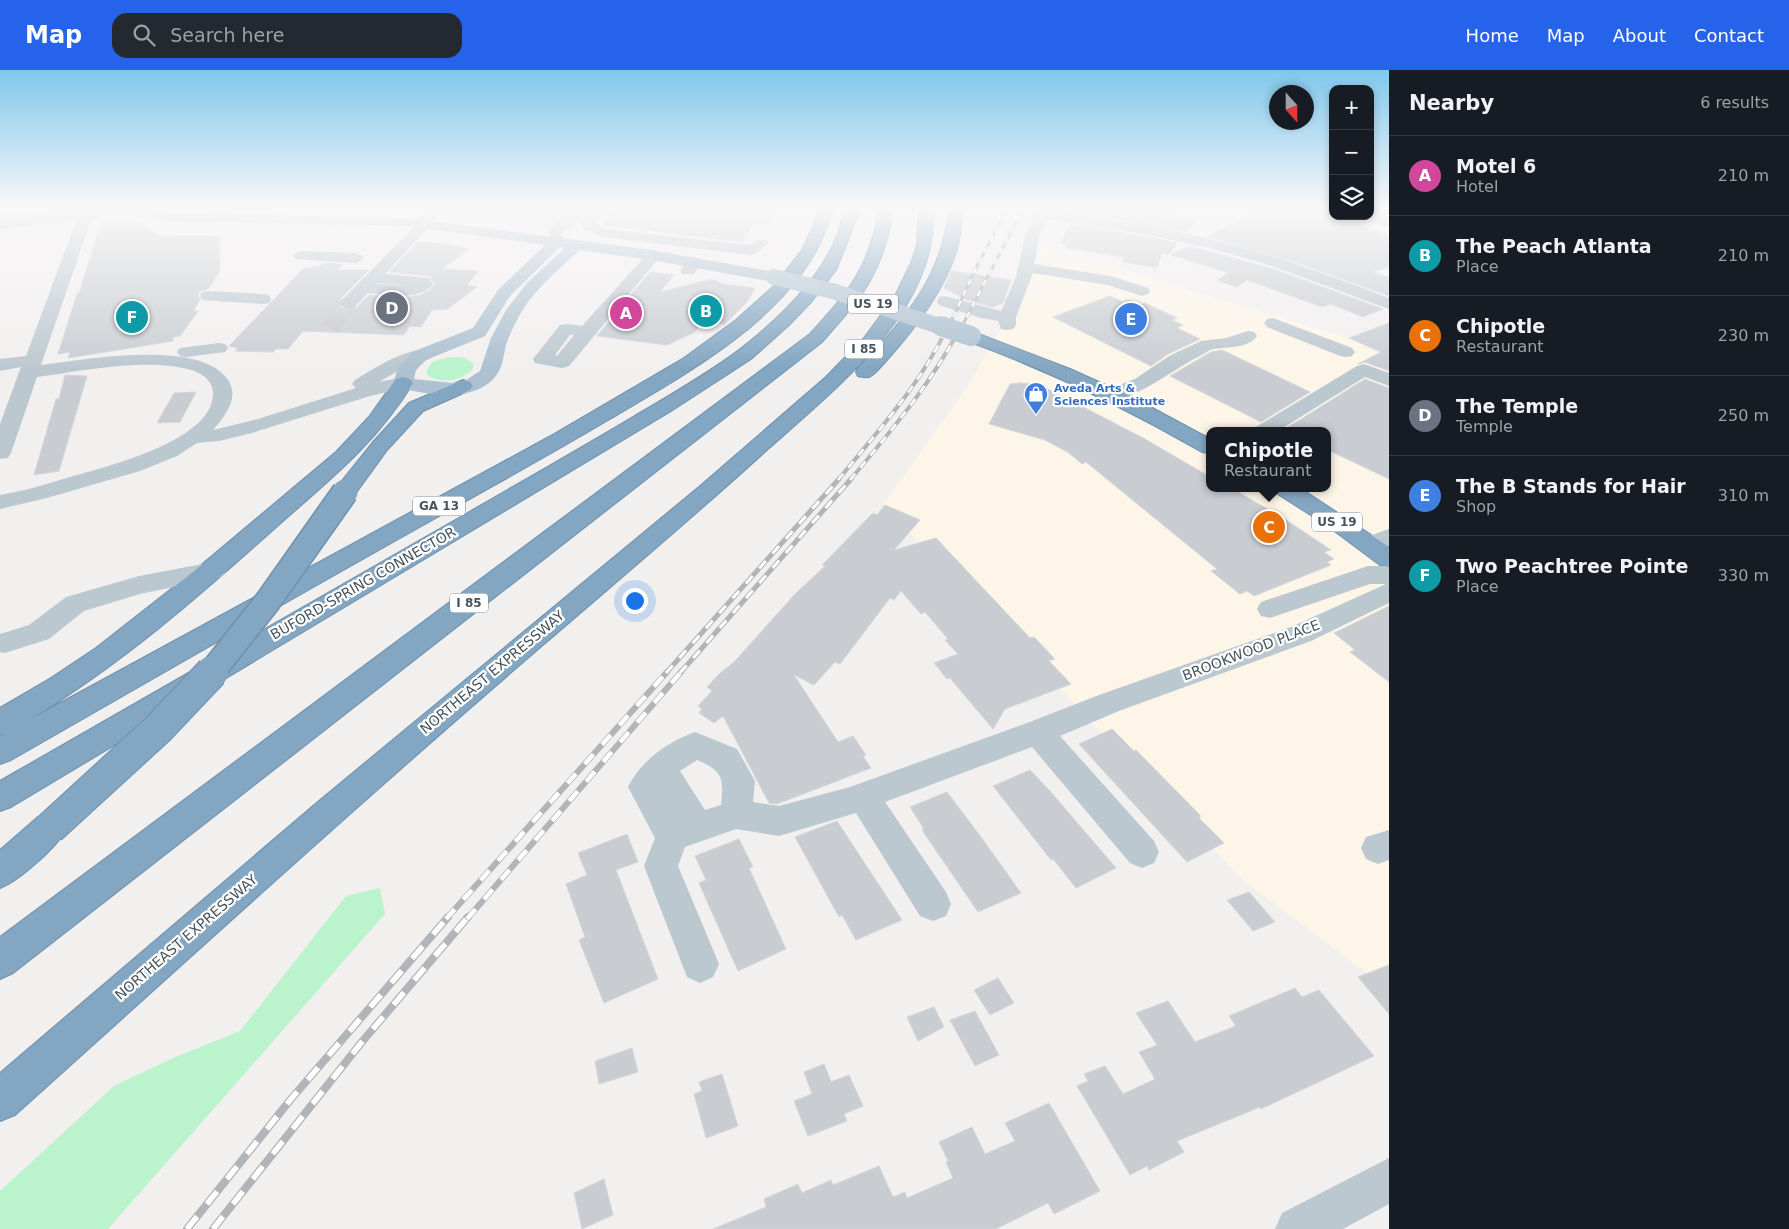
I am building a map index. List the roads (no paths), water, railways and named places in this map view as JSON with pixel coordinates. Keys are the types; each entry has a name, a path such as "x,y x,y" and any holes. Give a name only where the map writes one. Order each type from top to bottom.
{"highway":[{"name":"BUFORD-SPRING CONNECTOR","path":"0,751 671,376 757,312 776,294 802,261"},
{"name":"BUFORD-SPRING CONNECTOR","path":"0,797 664,407 744,355 806,298 832,261"},
{"name":"I 85","path":"0,960 816,338 856,293 874,261"},
{"name":"NORTHEAST EXPRESSWAY","path":"0,1100 425,728 746,458 826,387 871,341 903,297 917,272 920,261"},
{"path":"820,416 892,345 931,290 944,261"},
{"name":"US 19","path":"971,336 995,344 1110,394 1206,445"},
{"path":"0,722 81,674 149,624 213,571 359,441 389,408 404,383"},
{"path":"0,872 136,751 219,664 264,606 380,446 416,407 463,386"},
{"path":"746,458 800,435"},
{"name":"US 19","path":"1291,492 1383,547"}],"main road":[{"path":"482,356 488,374 483,379 463,386 439,389 404,383 407,368 411,363 428,353 479,332 504,293 537,261"},
{"path":"482,356 499,339 527,291 560,261"},
{"name":"US 19","path":"674,261 692,267 774,277 836,292 971,336"},
{"path":"428,353 452,349 482,356"}],"street":[{"path":"0,453 70,261"},
{"path":"350,304 389,261"},
{"path":"586,332 653,261"},
{"path":"945,300 1007,321 1020,320 1026,311 1027,300 1018,294 1027,261"},
{"path":"1274,261 1389,304"},
{"path":"1026,267 1139,285 1109,289"},
{"path":"208,296 263,299"},
{"path":"995,344 1007,321"},
{"path":"1273,323 1346,352"},
{"path":"1110,394 1142,383 1176,360 1207,345 1229,343 1248,336 1222,325"},
{"path":"186,352 219,348"},
{"path":"323,405 398,363 428,353"},
{"path":"0,365 32,366 174,361 194,364 210,371 220,381 224,393 220,407 210,422 192,437 146,461 14,504"},
{"path":"1270,427 1364,370 1389,380"},
{"path":"192,437 206,438 270,423 368,389 404,383"},
{"path":"323,405 361,397 377,400 389,408"},
{"path":"5,643 40,632 75,604 140,585 213,571"},
{"path":"1270,609 1368,575 1389,575"},
{"name":"BROOKWOOD PLACE","path":"736,814 779,821 864,796 1038,732 1109,702 1301,634 1389,592"},
{"path":"1038,732 1142,852"},
{"path":"685,833 677,792 659,768 695,745 726,758 739,781 736,814 685,833 661,866 700,964"},
{"path":"864,796 933,904"},
{"path":"1298,1229 1389,1180"}],"tunnel":[{"path":"332,326 331,328 349,303"}],"railway":[{"path":"948,328 979,261"},
{"path":"961,328 996,261"},
{"path":"838,480 912,387 925,368 948,326"},
{"path":"850,480 924,387 961,326"},
{"path":"666,673 839,479"},
{"path":"680,673 851,479"},
{"path":"446,919 667,672"},
{"path":"467,919 681,672"},
{"path":"187,1229 291,1099 448,917"},
{"path":"213,1229 361,1043 468,917"}],"place":[{"name":"The Temple","path":"392,308"},
{"name":"The Peach Atlanta","path":"706,311"},
{"name":"Motel 6","path":"626,313"},
{"name":"Two Peachtree Pointe","path":"132,317"},
{"name":"The B Stands for Hair","path":"1131,319"},
{"name":"Aveda Arts & Sciences Institute","path":"1036,415"},
{"name":"Chipotle","path":"1269,527"}]}
